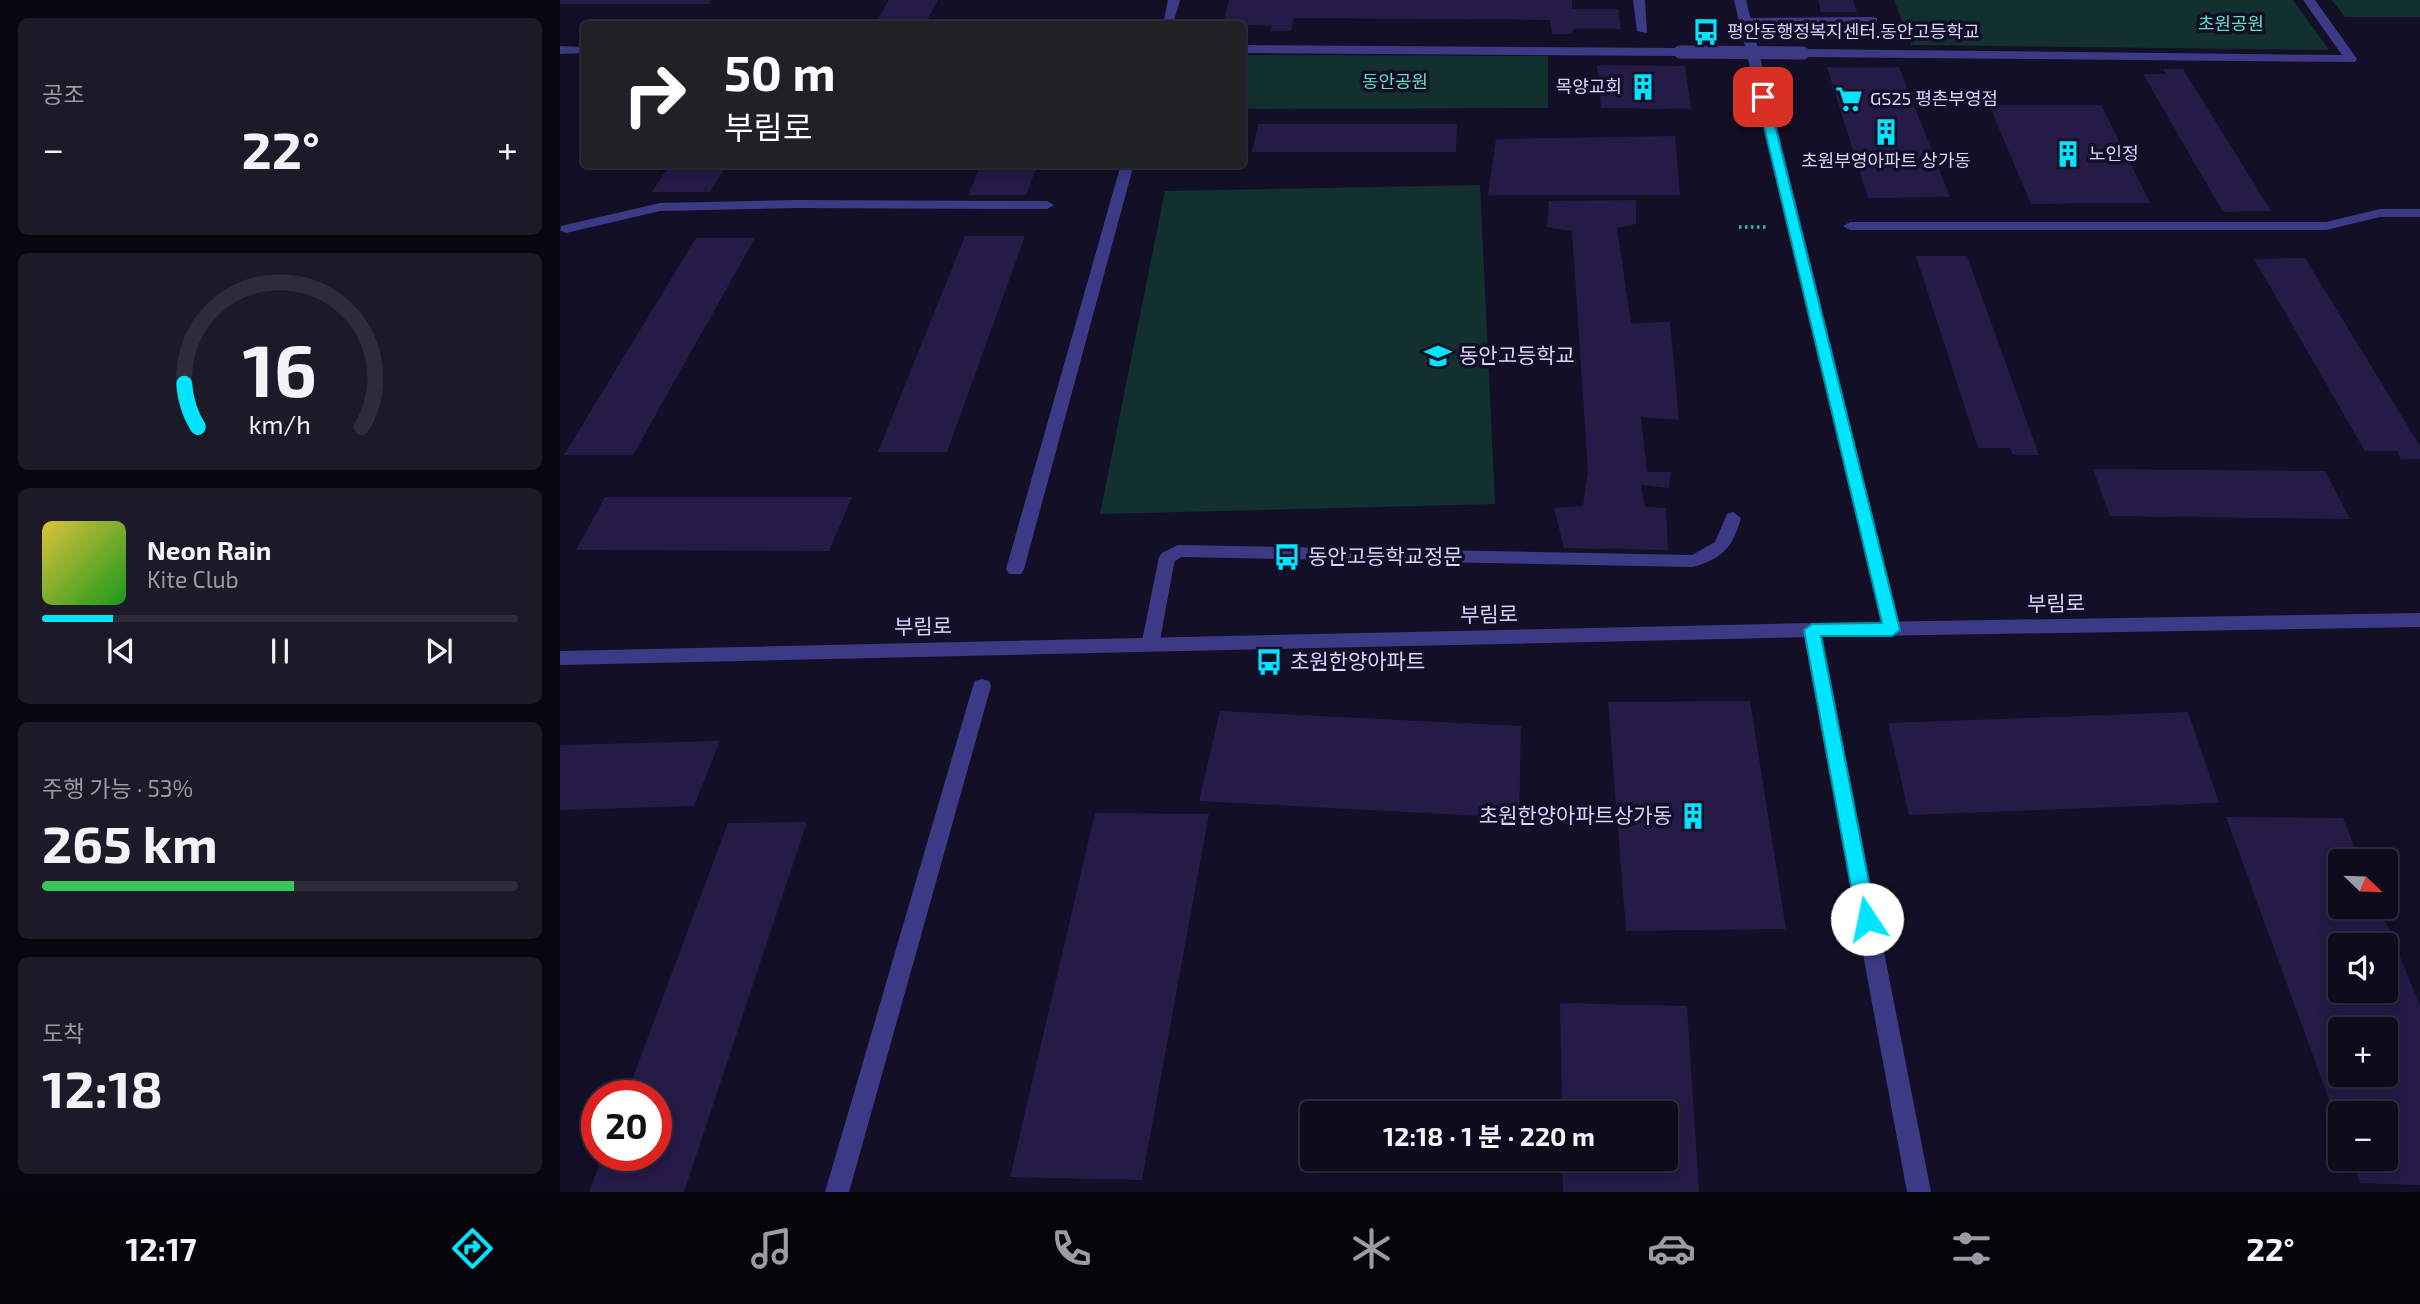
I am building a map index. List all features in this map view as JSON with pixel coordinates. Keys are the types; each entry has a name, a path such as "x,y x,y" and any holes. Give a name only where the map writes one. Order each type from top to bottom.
{"street":[{"path":"1169,21 1174,0"},
{"path":"1639,0 1643,31"},
{"path":"1740,0 1892,630"},
{"path":"1246,49 2351,59 2309,0"},
{"path":"1745,21 1873,20"},
{"path":"560,50 581,50"},
{"path":"1015,569 1127,168"},
{"path":"562,233 660,207 796,204 1047,205"},
{"path":"1850,226 2326,226 2380,213 2420,213"},
{"path":"1150,646 1164,569 1168,558 1178,551 1693,561 1713,554 1726,544 1733,518"},
{"name":"부림로","path":"560,658 1812,630 2420,620"},
{"path":"1812,630 1919,1192"},
{"path":"837,1192 982,686"}],"green space":[{"name":"초원공원","path":"1894,0 2293,0 2329,50 1911,45"},
{"path":"2332,0 2420,0 2420,17 2345,17"},
{"name":"동안공원","path":"1246,55 1548,56 1548,108 1246,109"},
{"path":"1480,185 1495,504 1100,514 1165,191"}],"building":[{"path":"560,0 711,0 709,4 560,4"},
{"path":"889,0 938,0 927,21 877,21"},
{"path":"1229,0 1572,0 1572,9 1618,9 1621,29 1574,29 1571,34 1552,34 1550,20 1294,18 1291,31 1270,31 1272,26 1246,25 1246,21 1224,21"},
{"path":"1818,0 1853,0 1857,12 1821,12"},
{"name":"목양교회","path":"1597,65 1685,66 1691,109 1601,108"},
{"name":"초원부영아파트 상가동","path":"1827,67 1899,67 1950,197 1868,198"},
{"path":"2163,69 2183,69 2271,211 2223,212 2143,74 2166,74"},
{"name":"노인정","path":"1989,105 2101,105 2150,203 2031,204"},
{"path":"1258,124 1457,124 1456,152 1252,152"},
{"path":"1675,136 1680,195 1488,195 1496,139"},
{"path":"667,168 725,168 710,192 652,192"},
{"path":"979,168 1036,168 1026,195 968,195"},
{"path":"1636,200 1636,224 1617,228 1631,323 1670,322 1679,420 1641,417 1647,472 1671,472 1669,488 1641,485 1645,507 1666,508 1668,550 1564,548 1554,508 1583,506 1588,472 1572,231 1547,227 1549,201"},
{"path":"965,236 1025,236 947,452 878,452"},
{"path":"696,238 755,238 633,455 564,455"},
{"path":"1916,256 1967,256 2039,455 2013,455 2010,448 1978,448"},
{"path":"2305,258 2420,446 2420,459 2401,459 2397,451 2365,451 2254,259"},
{"path":"2093,469 2325,471 2350,519 2110,516"},
{"path":"605,497 852,497 829,551 576,550"},
{"name":"초원한양아파트상가동","path":"1750,701 1786,929 1626,931 1608,702"},
{"path":"1220,711 1521,726 1519,818 1199,801"},
{"path":"2188,712 2219,803 1909,815 1888,723"},
{"path":"720,741 694,806 560,810 560,745"},
{"path":"1095,813 1209,814 1142,1180 1010,1177"},
{"path":"2226,817 2343,818 2355,849 2328,849 2328,919 2384,919 2390,933 2328,933 2328,1003 2398,1003 2398,952 2420,1005 2420,1185 2360,1183 2356,1171 2398,1171 2398,1101 2330,1101"},
{"path":"807,822 684,1192 589,1192 597,1171 672,1171 672,1080 632,1080 728,823"},
{"path":"1560,1003 1687,1006 1699,1192 1563,1192 1562,1171 1678,1171 1678,1101 1562,1101"}],"place":[{"name":"평안동행정복지센터.동안고등학교","path":"1706,32"},
{"name":"목양교회","path":"1643,87"},
{"name":"GS25 평촌부영점","path":"1849,99"},
{"name":"초원부영아파트 상가동","path":"1886,132"},
{"name":"노인정","path":"2068,154"},
{"name":"동안고등학교","path":"1438,356"},
{"name":"동안고등학교정문","path":"1287,557"},
{"name":"초원한양아파트","path":"1269,662"},
{"name":"초원한양아파트상가동","path":"1693,816"}],"route":[{"path":"1763,97 1892,630 1812,630 1867,919"}]}
